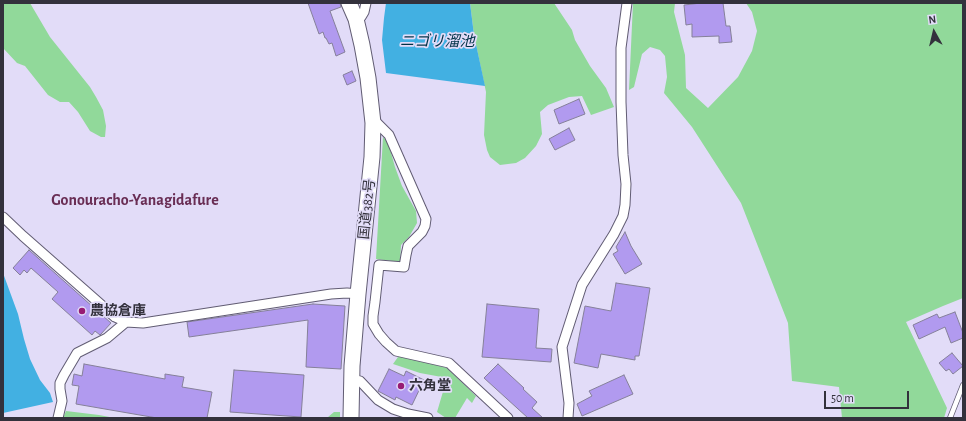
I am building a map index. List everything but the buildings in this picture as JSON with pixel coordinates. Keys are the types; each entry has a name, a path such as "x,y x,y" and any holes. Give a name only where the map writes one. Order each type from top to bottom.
{"highway":[{"name":"国道382号","path":"349,3 356,20 362,45 368,78 373,123 372,157 352,366 350,418"}],"street":[{"path":"356,20 361,17 364,12 366,3"},
{"path":"568,418 569,403 562,347 582,285 614,234 623,216 625,205 626,184 623,155 621,102 621,48 627,3"},
{"path":"373,123 378,123 389,135 426,219 422,232 408,246 404,267 379,265 373,324 379,334 396,351 449,364 508,418"},
{"path":"3,217 115,317 126,322 143,323 346,292 358,294"},
{"path":"58,418 62,401 60,383 77,353 107,338 126,322"},
{"path":"351,379 360,381 378,400 393,409 428,418"}],"lane":[{"path":"950,418 963,385"}],"green space":[{"path":"3,3 30,3 50,37 90,87 96,97 103,110 106,126 105,137 101,137 90,131 78,112 69,102 60,102 48,95 25,66 17,63 3,48"},
{"path":"470,3 554,3 572,30 575,40 590,66 606,88 614,107 591,115 582,96 569,97 548,105 540,112 542,134 536,146 525,158 516,163 500,165 490,157 484,135 486,92 474,35"},
{"path":"633,3 675,3 674,12 685,55 686,88 708,108 738,77 752,51 757,31 752,12 746,3 963,3 963,298 906,322 947,408 944,418 842,418 839,387 792,381 788,323 741,203 692,127 664,93 667,77 665,56 660,50 650,47 642,54 634,87 629,90"},
{"path":"383,137 388,142 402,186 416,211 417,223 409,237 401,245 400,262 376,259"},
{"path":"398,357 407,357 447,368 476,396 472,403 467,398 455,418 446,418 437,412 447,378 420,373 393,364"},
{"path":"66,411 99,415 115,418 63,418"},
{"path":"334,412 340,412 340,418 314,418 328,417"}],"water":[{"name":"ニゴリ溜池","path":"386,3 470,3 474,35 485,86 386,73 382,40"},
{"path":"3,273 18,314 30,359 40,380 50,393 53,402 3,413"}],"place":[{"name":"農協倉庫","path":"82,311"},
{"name":"六角堂","path":"401,386"}],"district":[{"name":"Gonouracho-Yanagidafure","path":"135,200"}]}
